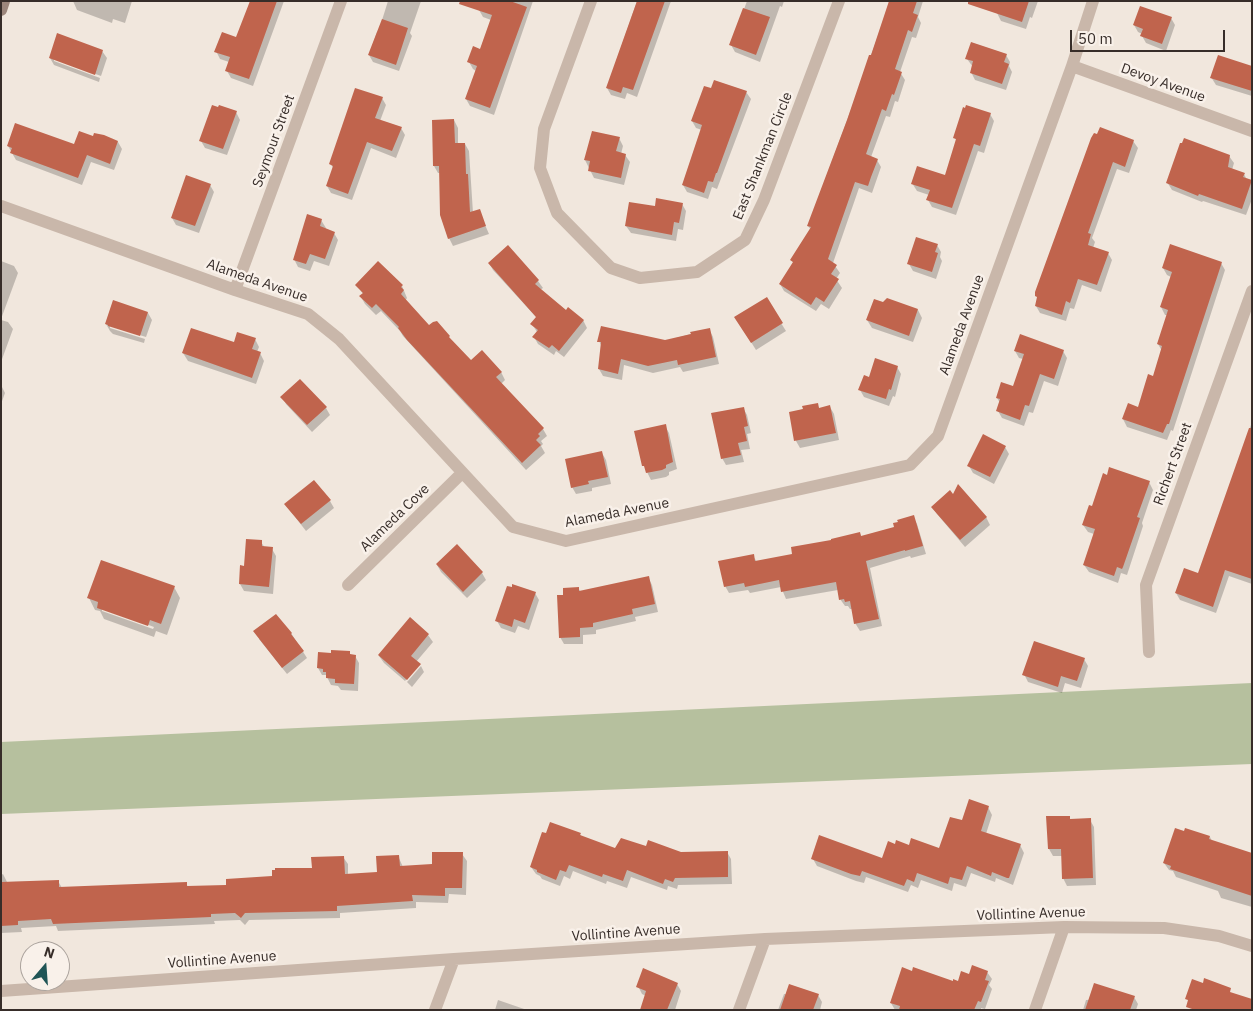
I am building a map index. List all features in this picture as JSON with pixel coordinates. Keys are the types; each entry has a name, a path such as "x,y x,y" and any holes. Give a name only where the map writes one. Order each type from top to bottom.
{"street":[{"path":"1,10 4,1"},
{"name":"Seymour Street","path":"235,290 341,1"},
{"name":"East Shankman Circle","path":"591,1 544,129 540,168 557,213 610,268 640,278 697,272 745,240 764,200 839,1"},
{"path":"1072,66 1093,1"},
{"name":"Alameda Avenue","path":"1,206 235,290 308,314 339,339 513,527 566,541 910,465 938,436 1072,66"},
{"name":"Devoy Avenue","path":"1072,66 1252,131"},
{"name":"Richert Street","path":"1149,652 1146,585 1252,291"},
{"name":"Alameda Cove","path":"348,584 462,474"},
{"path":"1035,1010 1064,927"},
{"name":"Vollintine Avenue","path":"1,991 766,939 1064,927 1164,928 1219,936 1252,946"},
{"path":"739,1010 766,939"},
{"path":"435,1010 454,959"}],"green space":[{"path":"1252,683 1252,764 1,814 1,742"}],"building":[{"path":"250,1 277,1 249,79 225,71 230,57 214,52 222,32 236,37"},
{"path":"460,1 510,1 527,7 490,108 465,99 477,66 467,62 473,46 480,49 492,15 459,4"},
{"path":"637,1 665,1 633,90 623,87 621,93 606,88"},
{"path":"889,1 917,1 913,13 918,15 912,32 908,30 895,69 902,72 894,95 892,94 886,111 882,109 866,154 878,159 868,186 855,182 828,259 837,265 831,274 839,279 824,302 816,297 811,305 779,284 793,262 790,260 811,227 807,226 869,55 871,55"},
{"path":"968,1 1029,1 1022,22 968,4"},
{"path":"1140,6 1172,17 1162,44 1140,36 1143,29 1133,25"},
{"path":"743,8 770,17 756,55 729,45"},
{"path":"382,19 408,28 396,65 368,55"},
{"path":"57,33 103,50 95,75 49,58"},
{"path":"971,42 1007,54 1004,62 1009,64 1002,84 970,73 973,61 965,59"},
{"path":"1218,55 1252,66 1252,91 1210,78"},
{"path":"714,80 747,91 717,173 713,182 708,181 704,193 682,185 702,125 691,121 704,86 711,88"},
{"path":"355,88 383,97 375,118 402,127 392,151 367,142 348,194 326,186 333,166 329,164"},
{"path":"212,105 218,107 219,105 237,111 223,149 199,141"},
{"path":"966,105 991,113 980,146 974,144 952,208 926,200 930,190 911,184 917,166 945,175 956,139 953,138 963,107 965,108"},
{"path":"454,119 455,143 465,143 470,212 480,209 486,226 448,239 440,215 439,166 433,166 432,120"},
{"path":"15,123 74,144 79,131 93,136 94,133 104,135 118,141 110,164 87,155 78,178 10,153 12,148 7,146"},
{"path":"1100,127 1134,140 1125,167 1113,162 1088,233 1091,234 1088,245 1109,252 1097,285 1078,279 1070,303 1066,301 1062,315 1035,306 1037,297 1035,292 1091,138 1094,133 1097,134"},
{"path":"592,131 620,137 616,151 626,154 621,178 588,171 590,161 584,160"},
{"path":"1184,138 1230,155 1228,167 1245,173 1243,177 1252,180 1242,209 1199,194 1198,196 1166,183 1180,143 1182,143"},
{"path":"186,175 211,184 195,226 171,218"},
{"path":"656,198 683,203 679,223 674,222 672,235 625,226 629,202 655,206"},
{"path":"307,214 322,219 320,226 335,232 325,259 310,254 306,264 293,260"},
{"path":"916,237 938,244 935,252 938,253 932,272 907,264"},
{"path":"1170,244 1222,262 1169,424 1167,424 1163,433 1122,419 1128,403 1138,407 1148,374 1153,376 1162,346 1157,344 1168,310 1160,307 1172,272 1162,268"},
{"path":"508,245 539,280 535,284 566,310 568,307 584,320 559,351 552,345 549,348 532,337 538,330 530,324 536,317 488,263"},
{"path":"378,261 403,285 401,287 404,290 401,294 429,325 437,321 471,360 482,350 502,372 496,377 544,428 538,434 540,436 536,440 541,445 522,463 407,340 399,327 376,304 372,308 359,296 363,293 355,285"},
{"path":"767,297 783,323 751,343 734,317"},
{"path":"887,298 918,309 909,336 866,320 874,299 883,302"},
{"path":"113,300 148,312 140,336 105,324"},
{"path":"601,326 665,340 710,328 716,357 678,365 677,360 648,366 621,359 618,374 598,369 601,342 597,342"},
{"path":"191,328 234,342 237,332 256,338 252,349 261,352 252,378 182,353"},
{"path":"1020,334 1064,350 1054,379 1040,374 1029,406 1025,405 1020,420 996,411 1000,399 996,398 1001,382 1013,386 1024,354 1014,351"},
{"path":"875,358 898,366 891,390 889,389 886,399 858,390 864,375 869,377"},
{"path":"300,379 327,407 307,425 280,397"},
{"path":"818,403 819,408 830,405 836,433 794,441 789,412 803,409 802,406"},
{"path":"744,407 748,426 744,427 747,441 738,443 741,455 721,459 711,413"},
{"path":"666,424 673,462 666,465 666,468 662,470 646,473 644,466 642,466 634,431"},
{"path":"1249,428 1252,428 1252,579 1225,570 1213,607 1175,593 1184,568 1198,573"},
{"path":"983,434 1006,446 990,477 967,466"},
{"path":"602,451 608,477 588,481 589,484 571,488 565,459"},
{"path":"1109,467 1150,481 1137,517 1140,518 1123,567 1122,569 1117,567 1114,576 1083,565 1095,529 1082,525 1089,505 1092,506 1103,473 1107,475"},
{"path":"314,480 331,500 301,524 284,504"},
{"path":"958,484 987,517 960,540 931,507 950,490 953,494"},
{"path":"914,515 923,546 866,561 879,619 854,624 850,601 839,600 836,582 781,592 779,580 745,587 744,583 724,587 718,561 754,554 755,561 792,554 791,547 831,540 860,532 861,536 894,527 893,523 898,522 897,520"},
{"path":"246,539 262,540 262,546 273,547 269,587 239,584 240,565 244,566"},
{"path":"457,544 483,572 463,592 436,564"},
{"path":"101,560 175,586 161,624 150,620 148,626 97,608 98,602 87,598"},
{"path":"649,576 655,604 632,609 633,614 593,623 593,627 580,628 580,637 559,638 557,595 563,595 563,588 579,587 579,591"},
{"path":"512,584 536,592 525,623 514,619 512,627 495,621 507,586 512,587"},
{"path":"276,614 304,651 282,668 253,631"},
{"path":"410,617 429,634 411,656 421,664 407,680 378,655"},
{"path":"1034,641 1085,658 1077,681 1061,676 1058,687 1022,675"},
{"path":"331,650 350,651 350,654 356,655 354,684 335,683 335,679 326,678 326,672 323,672 323,669 317,668 318,652 331,653"},
{"path":"969,799 989,806 981,831 1021,844 1009,878 992,872 991,876 967,866 962,880 950,877 948,884 917,873 914,882 907,879 904,886 862,871 860,876 851,874 811,859 819,835 882,858 888,841 895,844 896,840 909,845 911,838 939,848 950,817 962,820"},
{"path":"1046,816 1070,816 1070,819 1091,818 1093,878 1062,879 1061,849 1048,849"},
{"path":"550,822 615,848 621,838 646,846 648,840 681,852 728,851 728,877 675,878 673,882 665,879 663,884 627,870 623,881 603,874 602,877 569,865 566,872 560,870 556,880 530,867 542,832 546,833"},
{"path":"1175,828 1184,831 1185,828 1210,836 1209,839 1252,853 1252,896 1170,869 1171,866 1163,863"},
{"path":"432,852 463,852 462,888 445,888 445,896 412,895 413,901 337,906 337,911 245,913 241,918 235,913 211,914 211,917 53,924 51,919 18,921 18,925 1,926 1,882 59,880 59,887 187,882 187,886 226,885 226,879 272,876 272,870 275,870 275,868 312,868 311,857 344,856 345,874 377,872 376,856 399,855 400,866 432,864"},
{"path":"972,965 988,971 985,980 989,981 981,1002 978,1001 974,1010 899,1010 900,1006 890,1003 902,967 912,971 913,967 958,981 961,971 969,974"},
{"path":"643,968 678,983 667,1010 640,1010 646,991 636,987"},
{"path":"1204,978 1231,988 1230,992 1252,999 1252,1010 1195,1010 1186,1007 1188,1000 1185,999 1192,979 1203,983"},
{"path":"1094,983 1135,996 1130,1010 1085,1010"},
{"path":"789,984 819,994 813,1010 780,1010"}]}
